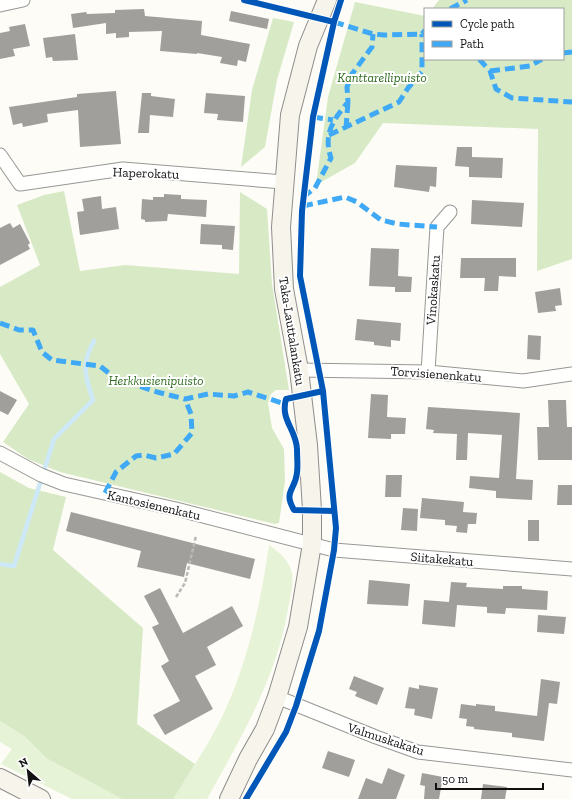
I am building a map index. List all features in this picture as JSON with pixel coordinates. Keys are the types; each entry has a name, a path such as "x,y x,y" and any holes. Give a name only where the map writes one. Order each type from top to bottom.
{"main road":[{"name":"Taka-Lauttalankatu","path":"228,798 265,729 277,697 298,627 312,544 312,510 308,445 299,370 284,289 281,248 283,182 290,115 308,46 326,0"},
{"path":"0,778 41,799"}],"street":[{"path":"0,4 23,0"},
{"name":"Haperokatu","path":"0,155 20,184 123,169 283,182"},
{"name":"Vinokaskatu","path":"428,372 437,227 450,212"},
{"name":"Torvisienenkatu","path":"299,370 428,372 522,381 572,374"},
{"name":"Kantosienenkatu","path":"0,454 41,475 64,484 176,509 312,544"},
{"name":"Siitakekatu","path":"312,544 334,550 572,569"},
{"name":"Valmuskakatu","path":"277,697 376,738 418,752 572,770"}],"path":[{"path":"176,598 185,583 196,536"}],"green space":[{"name":"Kanttarellipuisto","path":"439,0 572,0 572,259 537,271 538,129 383,123 355,163 316,185 328,97 355,2 424,16 424,60 564,60 564,8 433,8"},
{"path":"273,18 294,22 277,80 265,147 241,167 252,90"},
{"name":"Herkkusienipuisto","path":"64,191 80,271 125,265 239,274 240,192 267,209 272,284 289,390 276,390 271,394 268,403 272,428 284,449 285,481 279,523 275,524 60,472 28,459 3,442 29,404 0,354 0,287 40,265 17,205 44,195"},
{"path":"0,472 29,488 66,497 53,550 143,628 137,724 195,764 173,799 122,799 46,758 24,736 0,721"},
{"path":"269,545 289,564 292,573 292,582 291,596 282,635 266,684 244,731 207,799 173,799 214,733 229,702 245,658 257,614"},
{"path":"0,721 24,736 46,758 122,799 72,799 1,764 12,749 0,742"}],"building":[{"path":"144,9 145,16 202,21 201,35 250,44 246,62 238,60 237,66 220,63 222,57 197,53 160,51 162,31 129,32 129,37 116,38 116,33 106,34 106,23 73,28 71,14 86,12 87,14 115,13 115,10"},
{"path":"231,11 269,19 267,29 229,21"},
{"path":"25,24 30,46 13,49 15,56 0,59 0,33 10,31 9,27"},
{"path":"75,34 78,60 53,61 52,57 46,58 43,38"},
{"path":"116,91 121,144 80,147 78,110 47,114 48,122 23,127 22,123 13,125 9,107 77,97 77,94"},
{"path":"142,93 151,93 151,96 175,99 173,117 150,115 149,133 138,133"},
{"path":"206,93 245,96 243,122 217,120 218,114 204,113"},
{"path":"457,147 472,147 472,157 503,158 502,178 469,177 469,167 455,166"},
{"path":"396,165 437,167 436,187 430,186 429,192 394,187"},
{"path":"164,194 181,195 181,199 207,200 206,217 168,214 167,221 145,222 145,220 141,219 142,199 153,200 153,197 164,197"},
{"path":"101,196 102,209 116,207 119,229 80,235 77,212 84,211 82,199"},
{"path":"472,200 524,203 522,227 471,224"},
{"path":"10,223 13,228 20,224 30,243 28,245 30,249 0,265 0,228"},
{"path":"201,224 235,226 233,250 222,249 222,245 200,244"},
{"path":"371,248 399,249 398,276 412,277 411,292 395,292 395,287 369,286"},
{"path":"461,258 516,258 516,277 499,276 498,291 484,291 485,278 460,278"},
{"path":"560,288 562,305 555,306 556,311 538,313 535,292"},
{"path":"357,319 401,323 400,341 391,340 391,347 374,345 374,342 355,340"},
{"path":"528,335 541,336 540,360 527,359"},
{"path":"0,391 17,400 8,415 0,411"},
{"path":"371,394 388,395 387,417 406,418 405,434 391,434 391,439 368,438"},
{"path":"548,400 566,400 567,427 572,427 572,460 538,460 537,427 549,427"},
{"path":"428,407 520,413 516,479 533,480 532,500 496,498 496,491 469,488 470,476 499,478 502,435 468,433 467,460 456,460 457,434 433,433 434,430 426,429"},
{"path":"386,475 402,475 401,497 385,497"},
{"path":"558,485 572,485 572,505 557,505"},
{"path":"422,498 464,502 463,512 477,513 476,524 468,524 467,533 456,532 457,526 445,525 445,520 420,518"},
{"path":"403,508 418,509 417,531 401,530"},
{"path":"71,512 255,559 250,579 187,563 184,577 137,567 141,551 66,531"},
{"path":"528,520 539,520 539,541 528,541"},
{"path":"369,580 410,584 408,606 367,604"},
{"path":"451,582 467,583 466,587 503,589 503,586 522,586 522,589 548,591 547,610 506,608 505,614 487,613 487,607 457,605 455,627 422,624 424,600 449,602"},
{"path":"160,588 183,633 232,606 243,626 207,647 216,665 195,676 213,709 165,735 153,715 180,701 161,666 169,661 152,627 159,624 144,596"},
{"path":"538,615 566,617 564,634 537,632"},
{"path":"354,676 384,688 377,705 355,696 357,692 349,689"},
{"path":"541,679 560,682 557,704 549,703 544,741 512,737 512,733 474,729 474,727 466,726 467,719 459,718 461,704 495,706 495,711 537,716"},
{"path":"419,685 438,688 432,719 414,715 415,709 405,708 409,687 419,689"},
{"path":"328,751 355,760 349,777 322,768"},
{"path":"388,768 405,775 396,799 358,799 366,778 382,784"},
{"path":"422,773 443,777 439,799 424,799 425,786 420,785"},
{"path":"483,784 507,787 505,799 481,799"}],"waterway":[{"path":"0,564 14,566 54,439 93,400 86,377 86,363 87,356 94,341"}],"marked path":[{"path":"452,8 467,0"},
{"path":"334,22 373,34 422,34 424,31"},
{"path":"303,197 315,188 331,158 328,142 331,128 334,121 348,102 347,87 352,74 372,47 373,34"},
{"path":"329,135 399,102 408,88 422,72 422,34"},
{"path":"564,53 572,52"},
{"path":"480,60 490,71 496,89 512,98 572,102"},
{"path":"490,71 530,66 540,60"},
{"path":"346,128 348,102"},
{"path":"313,117 333,120"},
{"path":"303,206 345,197 357,202 381,220 398,224 437,227"},
{"path":"0,323 19,330 33,330 42,352 52,360 100,366 115,378 157,392 185,399 208,394 234,396 248,392 285,404"},
{"path":"105,493 116,472 136,456 144,455 156,458 174,454 192,433 191,414 185,399"}],"cycle path":[{"path":"244,0 334,22"},
{"path":"246,799 286,732 296,706 319,631 334,550 336,528 323,391 300,276 302,211 313,117 334,22 341,0"},
{"path":"323,391 286,399 285,413 294,436 297,449 297,473 290,499 294,510 334,511"}]}
